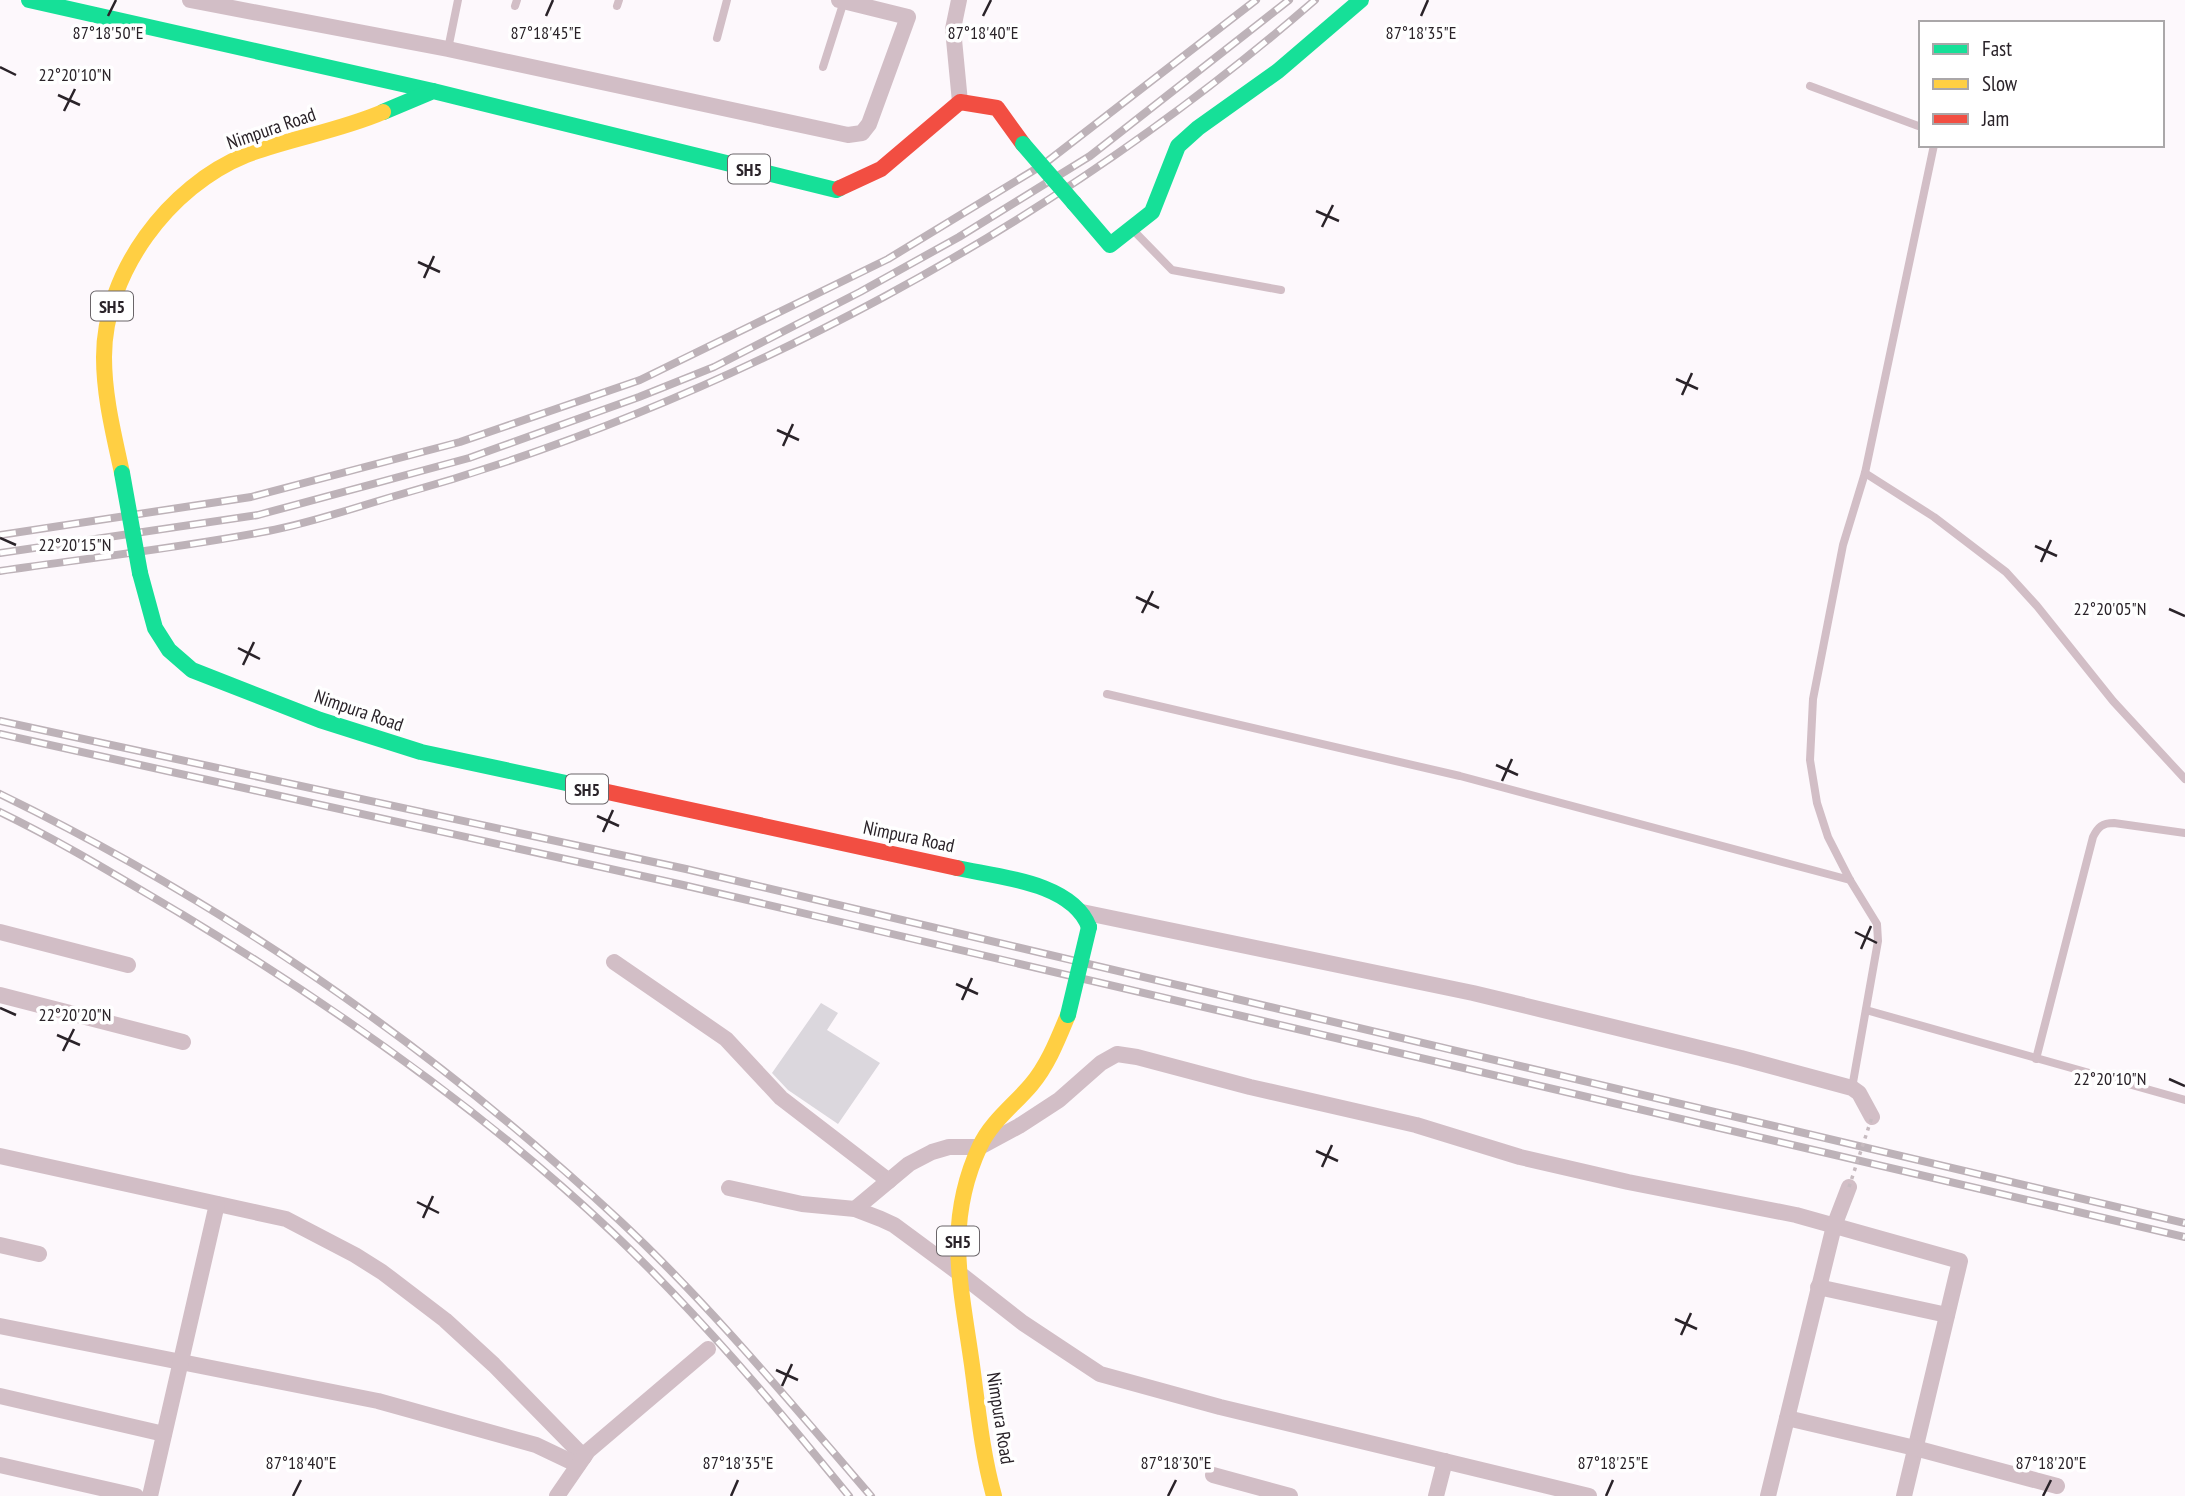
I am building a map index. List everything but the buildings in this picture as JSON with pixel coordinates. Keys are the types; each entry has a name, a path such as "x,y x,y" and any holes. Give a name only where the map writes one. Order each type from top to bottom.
{"main road":[{"path":"29,0 433,91"},
{"path":"960,102 997,107 1023,144 1110,245 1152,212 1178,146 1198,128 1279,71 1360,0"},
{"name":"SH5","path":"433,91 836,190 881,169 960,102"},
{"name":"Nimpura Road","path":"433,91 369,118 247,155 211,172 180,196 155,224 131,261 111,308 104,356 108,409 147,610 156,634 175,659 192,670 332,724 421,752 1023,882 1073,903 1085,919 1068,1015 1036,1077 1014,1104 994,1121 980,1147 958,1220 959,1273 977,1405 994,1496"}],"street":[{"path":"190,0 448,49 848,135 862,133 869,124 908,17 841,1"},
{"path":"959,0 953,29 960,102"},
{"path":"1085,919 1473,993 1741,1058 1852,1088 1859,1093 1872,1117"},
{"path":"0,932 128,965"},
{"path":"614,962 726,1039 781,1098 889,1181"},
{"path":"0,995 183,1042"},
{"path":"855,1209 909,1164 932,1152 950,1147 980,1147 1019,1126 1059,1100 1101,1063 1117,1054 1416,1125 1520,1157 1628,1182 1796,1215 1960,1261 1904,1496"},
{"path":"0,1156 286,1219 382,1272 445,1320 494,1365 581,1461"},
{"path":"1768,1496 1818,1287 1834,1226 1849,1187"},
{"path":"729,1188 802,1205 855,1209 894,1225 1023,1324 1100,1374 1220,1407 1589,1496"},
{"path":"150,1496 217,1204"},
{"path":"0,1245 39,1254"},
{"path":"1818,1287 1947,1315"},
{"path":"0,1326 379,1401 536,1445 581,1461"},
{"path":"557,1496 581,1461 708,1349"},
{"path":"0,1395 164,1434"},
{"path":"1787,1418 1915,1448 2057,1486"},
{"path":"1436,1496 1445,1461"},
{"path":"0,1465 136,1496"},
{"path":"1213,1475 1290,1496"}],"lane":[{"path":"448,49 458,0"},
{"path":"717,38 727,0"},
{"path":"823,67 841,1"},
{"path":"1810,86 1919,126"},
{"path":"1852,1088 1878,941 1877,924 1828,837 1817,803 1810,760 1814,699 1843,545 1865,473 1934,147"},
{"path":"1131,228 1172,270 1281,290"},
{"path":"1865,473 1934,517 2006,572 2113,701 2185,779"},
{"path":"1107,694 1460,776 1850,880"},
{"path":"2036,1059 2089,850 2098,828 2105,823 2114,823 2185,833"},
{"path":"1866,1010 2185,1100"}],"path":[{"path":"1849,1187 1872,1117"}],"railway":[{"path":"0,535 251,497 460,442 640,380 888,259 1044,164 1256,0"},
{"path":"0,553 258,515 469,458 714,367 860,292 959,237 1090,156 1289,0"},
{"path":"0,571 202,543 300,524 519,458 642,411 763,358 882,298 997,232 1109,159 1215,82 1315,0"},
{"path":"0,721 686,869 2185,1223"},
{"path":"0,734 683,885 2185,1237"},
{"path":"0,794 84,837 247,932 402,1039 476,1097 549,1157 653,1252 749,1355 871,1496"},
{"path":"0,812 115,875 296,986 407,1063 513,1145 613,1233 676,1296 764,1394 849,1496"}],"traffic: fast":[{"path":"29,0 433,91"},
{"path":"1074,203 1110,245 1152,212 1178,146 1198,128 1278,71 1361,0"},
{"path":"383,112 433,91 836,190 840,188"},
{"path":"1023,144 1074,203"},
{"path":"122,473 140,573"},
{"path":"140,573 155,628 169,650 192,670 320,720 421,752 580,786"},
{"path":"957,868 1012,879 1051,891 1080,912 1089,927"},
{"path":"1068,1015 1089,927"}],"traffic: slow":[{"path":"122,473 106,387 104,357 107,325 115,294 146,236 167,210 191,188 218,169 263,149 383,112"},
{"path":"994,1496 986,1464 960,1281 958,1255 962,1202 969,1174 985,1137 1043,1069 1068,1015"}],"traffic: jam":[{"path":"840,188 881,169 960,102 997,108 1023,144"},
{"path":"580,786 957,868"}]}
